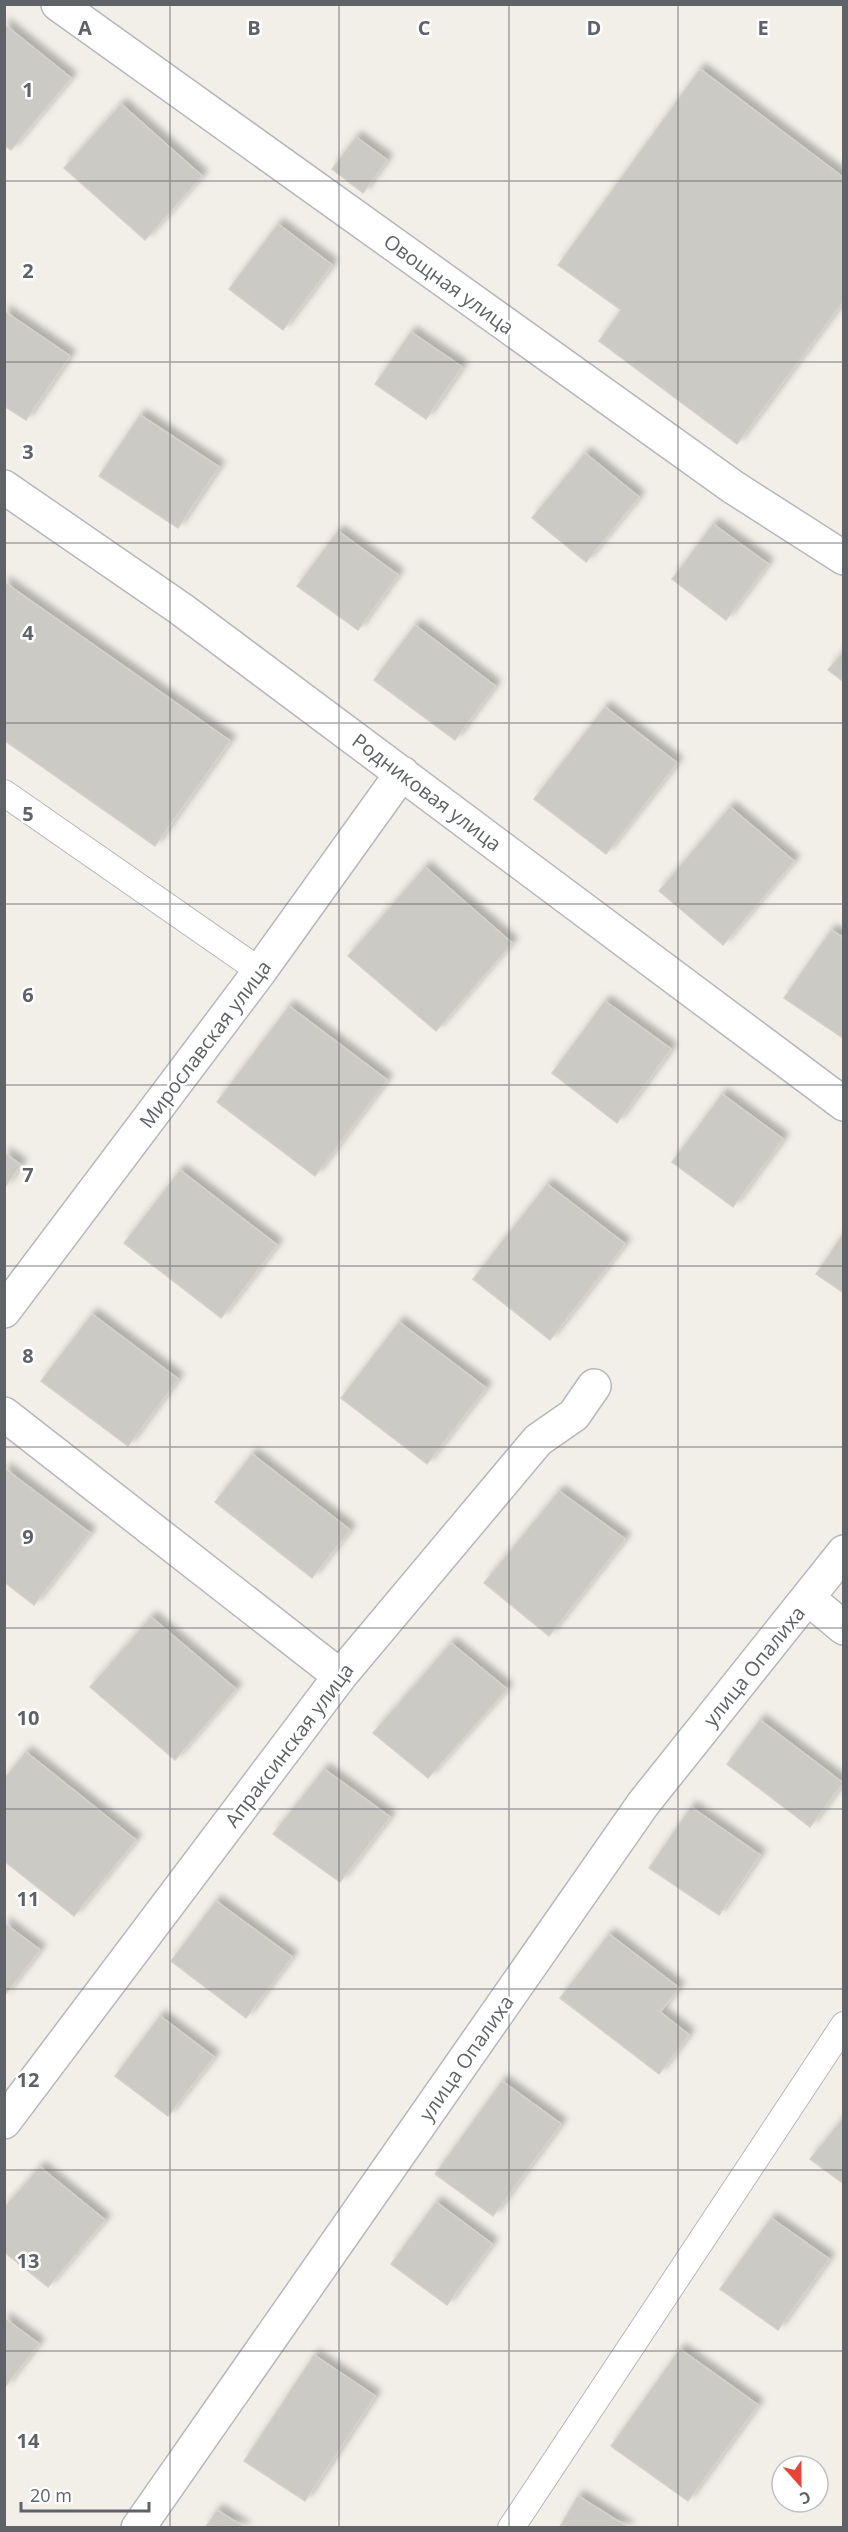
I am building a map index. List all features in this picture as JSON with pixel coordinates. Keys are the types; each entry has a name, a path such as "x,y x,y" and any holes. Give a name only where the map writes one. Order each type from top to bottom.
{"street":[{"name":"Овощная улица","path":"58,4 733,487 843,558"},
{"name":"Родниковая улица","path":"4,487 181,609 843,1104"},
{"name":"Мирославская улица","path":"4,1311 260,971 402,773"},
{"name":"Апраксинская улица","path":"4,2122 340,1676 538,1440 574,1415 594,1386"},
{"path":"4,1413 340,1676"},
{"name":"улица Опалиха","path":"138,2528 643,1804 809,1599 843,1552"},
{"path":"809,1599 843,1628"}],"lane":[{"path":"4,793 260,971"},
{"path":"511,2528 843,2025"}],"building":[{"path":"4,24 71,78 11,150 4,145"},
{"path":"700,69 844,178 844,300 737,444 599,341 621,310 558,265"},
{"path":"121,104 202,176 145,240 64,168"},
{"path":"356,137 387,160 363,193 332,169"},
{"path":"278,224 332,265 283,330 229,289"},
{"path":"4,311 70,356 26,420 4,406"},
{"path":"411,332 462,367 426,419 375,384"},
{"path":"140,415 219,467 178,528 99,476"},
{"path":"585,453 639,497 586,562 532,518"},
{"path":"713,524 768,564 726,620 672,579"},
{"path":"338,531 398,575 358,630 297,586"},
{"path":"4,582 230,741 155,846 4,740"},
{"path":"415,625 495,686 455,740 374,680"},
{"path":"844,651 844,682 828,670"},
{"path":"605,707 677,763 606,854 534,799"},
{"path":"730,807 794,861 723,945 659,891"},
{"path":"425,867 512,943 436,1031 348,956"},
{"path":"831,930 844,938 843,1038 784,998"},
{"path":"605,1001 671,1049 617,1123 552,1073"},
{"path":"289,1006 387,1080 315,1176 217,1102"},
{"path":"722,1094 783,1139 733,1207 672,1162"},
{"path":"4,1153 21,1165 4,1188"},
{"path":"180,1170 277,1245 221,1318 124,1243"},
{"path":"547,1184 625,1244 550,1340 473,1279"},
{"path":"844,1233 844,1293 816,1274"},
{"path":"92,1314 178,1379 128,1446 41,1381"},
{"path":"399,1322 486,1388 427,1464 341,1398"},
{"path":"252,1454 350,1530 312,1578 215,1502"},
{"path":"4,1468 90,1533 34,1605 4,1582"},
{"path":"559,1491 625,1539 549,1636 484,1583"},
{"path":"151,1617 236,1689 175,1760 90,1687"},
{"path":"451,1643 507,1689 428,1778 373,1733"},
{"path":"760,1720 843,1783 810,1827 727,1764"},
{"path":"26,1752 136,1840 74,1916 4,1861 4,1779"},
{"path":"324,1769 390,1817 340,1882 273,1834"},
{"path":"691,1807 760,1855 719,1915 649,1868"},
{"path":"216,1901 292,1957 246,2018 171,1961"},
{"path":"4,1923 40,1950 4,1996"},
{"path":"609,1934 679,1988 660,2012 689,2035 659,2074 560,1998"},
{"path":"160,2016 214,2057 168,2116 115,2076"},
{"path":"502,2081 561,2124 493,2216 435,2174"},
{"path":"844,2117 844,2184 810,2159"},
{"path":"40,2167 105,2220 48,2287 4,2252 4,2208"},
{"path":"436,2202 492,2244 447,2305 391,2264"},
{"path":"771,2218 829,2259 778,2330 720,2289"},
{"path":"4,2318 39,2344 4,2388"},
{"path":"680,2349 758,2405 688,2501 611,2446"},
{"path":"314,2355 375,2396 305,2501 244,2461"},
{"path":"578,2496 629,2528 559,2528"},
{"path":"217,2510 245,2528 205,2528"}]}
